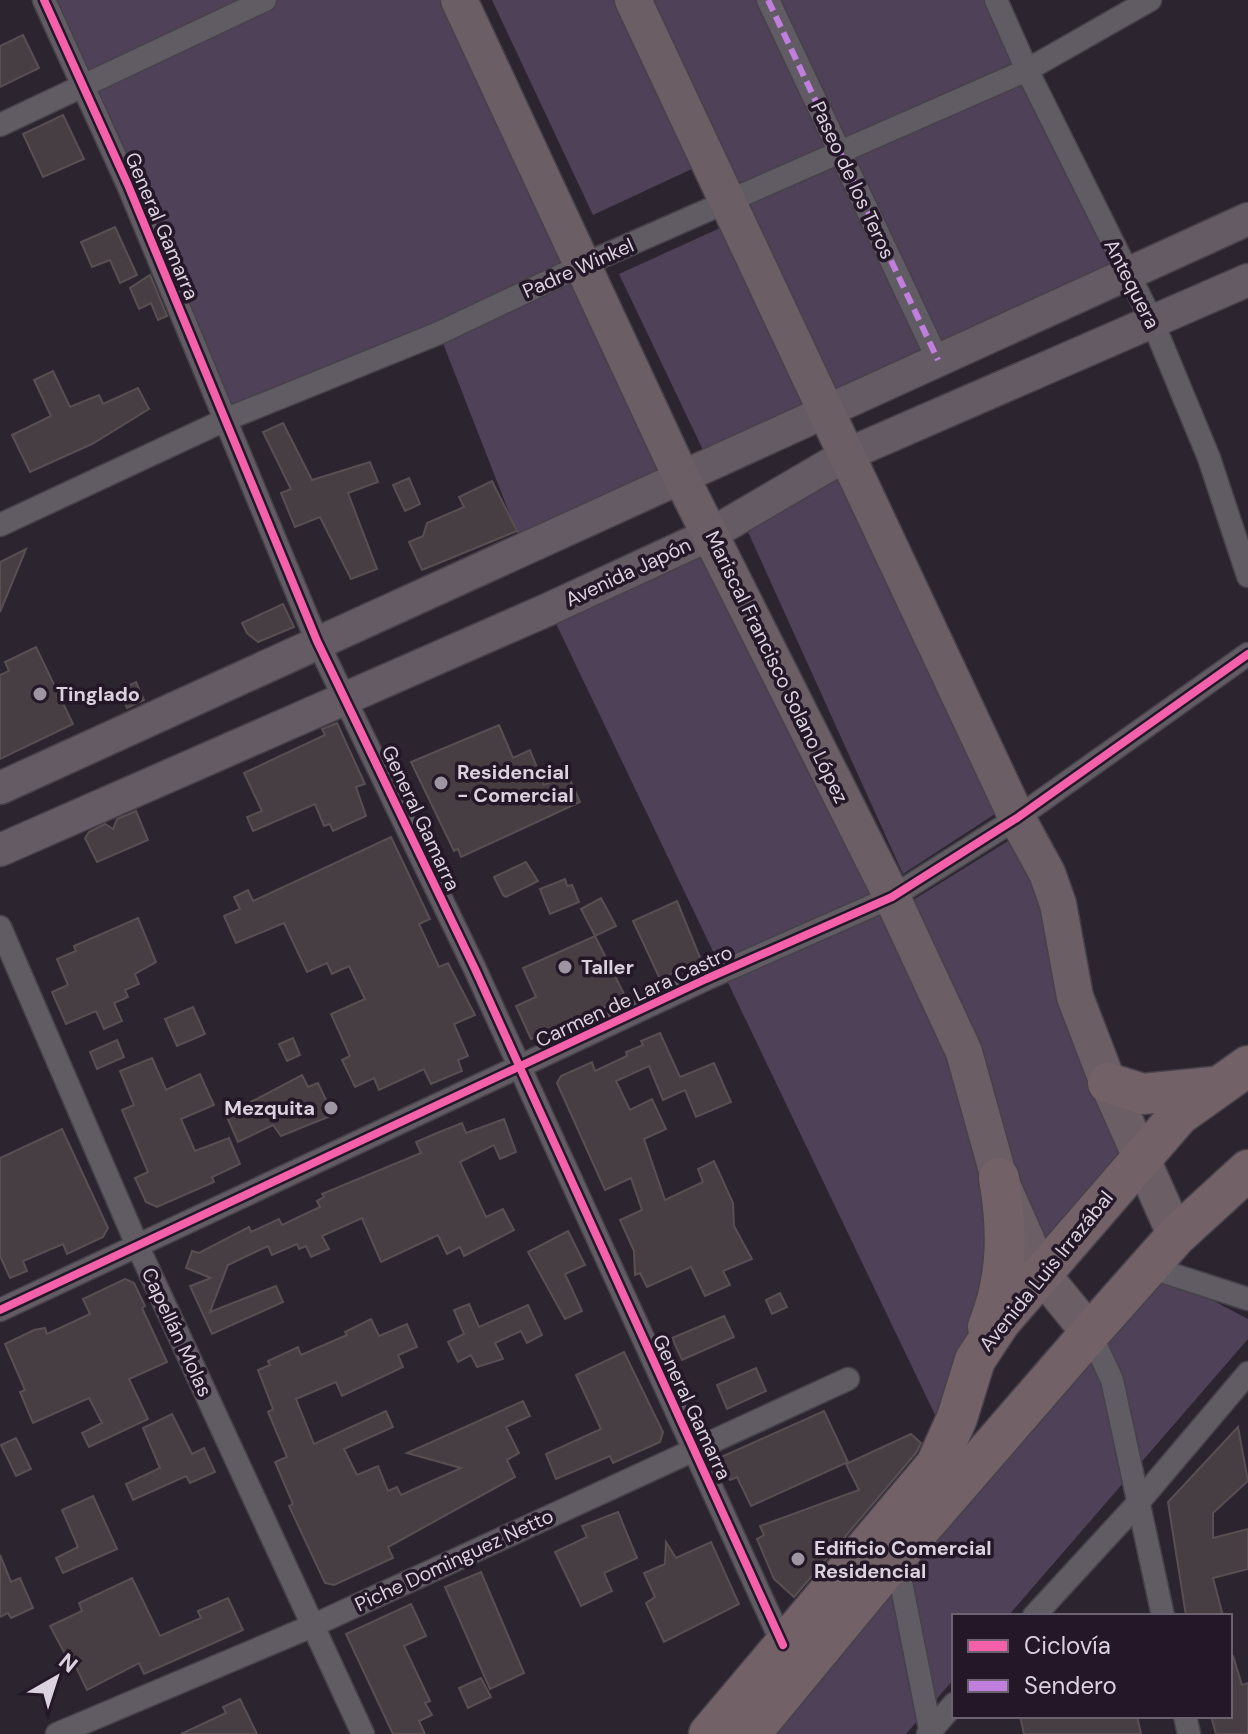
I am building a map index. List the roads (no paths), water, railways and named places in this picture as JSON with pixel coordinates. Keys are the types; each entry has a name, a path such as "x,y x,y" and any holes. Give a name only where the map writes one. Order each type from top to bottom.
{"highway":[{"name":"Avenida Luis Irrazábal","path":"709,1734 936,1465 957,1418 975,1360 1041,1273 1140,1156 1179,1115 1213,1087 1248,1066"},
{"path":"1108,1083 1143,1094 1213,1087"},
{"path":"750,1734 896,1557 1090,1333 1176,1236 1248,1170"},
{"path":"975,1360 1001,1288 1006,1251 999,1178"}],"main road":[{"name":"Mariscal Francisco Solano López","path":"459,0 585,264 682,479 892,897 964,1052 999,1178 1041,1273 1090,1333"},
{"path":"633,0 1054,894 1075,997 1108,1083 1176,1236"},
{"path":"0,788 1248,219"},
{"name":"Avenida Japón","path":"0,850 347,699 711,534 846,455 1248,280"}],"street":[{"name":"General Gamarra","path":"44,0 227,419 317,641 518,1067 783,1645"},
{"path":"0,125 265,0"},
{"name":"Paseo de los Teros","path":"768,0 938,360"},
{"name":"Antequera","path":"996,0 1126,275 1153,323 1209,458 1248,576"},
{"name":"Padre Winkel","path":"0,525 227,419 439,333 585,264 1027,70 1150,0"},
{"name":"Carmen de Lara Castro","path":"0,1310 518,1067 892,897 1017,818 1248,654"},
{"name":"Capellán Molas","path":"0,927 138,1247 363,1734"},
{"path":"1149,1267 1248,1299"},
{"path":"1090,1333 1108,1366 1163,1614"},
{"path":"1036,1614 1138,1503 1248,1373"},
{"name":"Piche Dominguez Netto","path":"57,1734 312,1626 848,1379"},
{"path":"896,1557 930,1733"},
{"path":"930,1733 952,1706"}],"place":[{"name":"Tinglado","path":"40,694"},
{"name":"Residencial - Comercial","path":"441,783"},
{"name":"Taller","path":"565,967"},
{"name":"Mezquita","path":"331,1108"},
{"name":"Edificio Comercial Residencial","path":"798,1559"}]}
